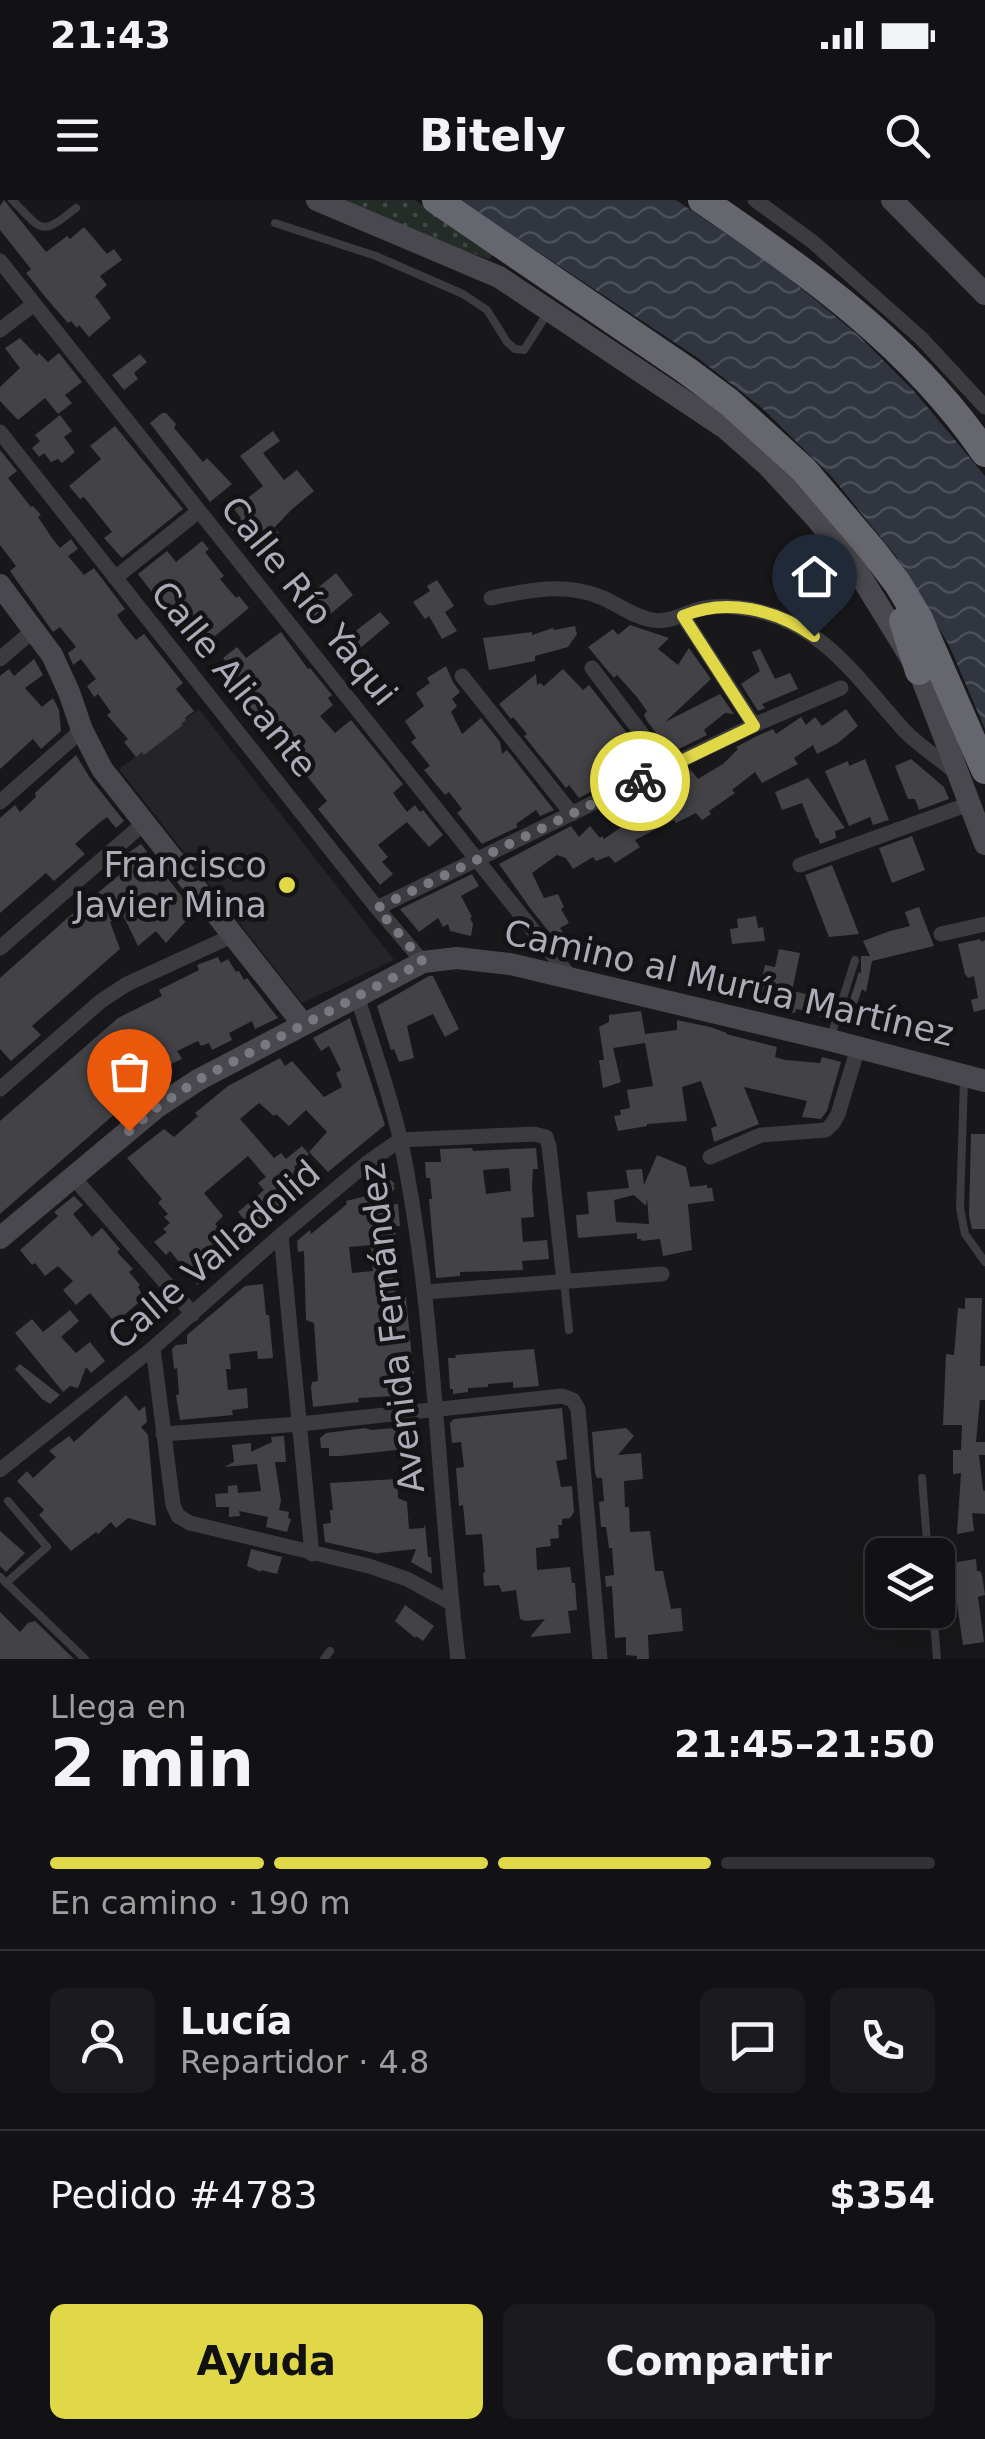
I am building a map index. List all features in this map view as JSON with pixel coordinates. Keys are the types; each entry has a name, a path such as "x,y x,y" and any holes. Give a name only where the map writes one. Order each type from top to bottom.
{"highway":[{"path":"436,200 656,349 728,402 804,470 873,551 918,619 950,686 973,773"},
{"path":"702,200 844,302 917,370 985,453"},
{"path":"714,200 734,222"},
{"path":"873,551 905,624 919,672"}],"street":[{"path":"317,200 500,276 725,428 767,466 816,518 858,572 919,672 973,773 969,804 985,844"},
{"path":"755,200 814,242 922,339 985,406"},
{"path":"892,200 985,294"},
{"name":"Calle Río Yaqui","path":"0,260 572,979"},
{"path":"0,330 34,304"},
{"name":"Calle Alicante","path":"0,432 423,962"},
{"path":"115,578 199,511"},
{"path":"0,585 52,654 102,769 303,1024"},
{"path":"491,598 562,587 584,590 652,620 665,621 718,606 778,616 798,625 833,652 905,732 973,773"},
{"path":"683,616 754,726"},
{"path":"0,660 35,629"},
{"path":"592,668 667,767"},
{"path":"462,676 572,814"},
{"path":"377,908 667,767 841,688"},
{"path":"0,802 82,730"},
{"path":"800,865 969,804"},
{"path":"0,948 143,824"},
{"path":"942,934 985,924"},
{"path":"0,1090 101,1000 234,935"},
{"name":"Camino al Murúa Martínez","path":"0,1238 156,1108 198,1080 423,962 481,959 830,1040 974,1078"},
{"name":"Avenida Fernández","path":"357,996 400,1140 424,1292 458,1659"},
{"path":"710,1156 761,1135 826,1130 838,1114 858,1048"},
{"path":"400,1140 534,1134 546,1137 564,1281"},
{"name":"Calle Valladolid","path":"0,1470 154,1348 281,1235 400,1140"},
{"path":"73,1177 193,1314"},
{"path":"281,1235 312,1554"},
{"path":"424,1292 662,1274"},
{"path":"154,1348 173,1505 178,1516 369,1566 407,1579 451,1603"},
{"path":"163,1434 300,1424 562,1396 574,1400 578,1409 600,1659"}],"lane":[{"path":"12,200 44,228 52,227 76,208"},
{"path":"275,223 376,256 463,294 487,310 515,349 524,350 550,310"},
{"path":"830,1040 854,960"},
{"path":"974,1078 960,1208 965,1234 985,1262"},
{"path":"564,1281 569,1330"},
{"path":"922,1478 927,1538"},
{"path":"8,1501 48,1547 3,1580 86,1659"},
{"path":"934,1628 936,1659"}],"shaded area":[{"path":"336,200 415,200 494,254 489,259"},
{"path":"199,709 394,960 302,1003 119,769"}],"water":[{"path":"460,200 676,200 774,266 858,335 914,391 985,476 985,729 949,645 895,555 832,477 762,408 698,358"}],"building":[{"path":"4,200 46,252 84,227 107,254 114,249 122,260 100,276 107,285 95,296 111,318 89,337 79,325 77,328 71,321 68,323 26,273 31,269 0,230 0,206"},
{"path":"20,338 48,362 59,353 82,382 65,395 72,403 58,414 45,398 18,420 0,401 0,387 20,368 5,348"},
{"path":"140,354 147,362 134,373 138,379 124,390 112,375"},
{"path":"162,413 176,424 174,428 203,462 207,458 232,484 210,502 150,423"},
{"path":"60,415 72,431 64,437 75,452 62,463 58,459 51,462 44,453 39,457 32,448 40,441 35,435"},
{"path":"115,426 183,509 122,558 104,538 112,532 84,497 80,499 69,486 101,459 90,446"},
{"path":"273,431 280,441 263,453 284,480 297,470 314,491 291,510 274,528 279,533 258,550 250,541 244,545 230,527 241,518 234,509 263,486 240,456"},
{"path":"0,450 17,471 8,478 41,515 38,517 52,538 60,548 71,539 78,549 68,556 84,575 94,568 125,609 117,615 123,624 136,640 144,634 183,683 176,689 194,711 183,725 144,755 142,752 136,757 124,742 128,739 107,715 111,712 98,694 94,697 87,686 96,679 81,659 73,665 68,653 76,647 60,627 53,632 10,571 16,566 0,545"},
{"path":"202,541 209,549 205,552 224,576 220,579 249,608 209,641 193,627 184,634 138,574 167,551 176,562"},
{"path":"336,573 353,595 316,626 298,604"},
{"path":"437,580 454,606 445,612 457,631 442,639 429,616 425,619 413,602 430,591 427,586"},
{"path":"380,612 390,623 358,650 348,637"},
{"path":"630,625 669,638 658,649 678,665 689,648 711,679 665,722 720,694 734,714 725,713 704,730 707,735 671,753 647,721 647,711 636,696 617,675 614,678 588,647 613,629 618,635"},
{"path":"575,626 577,634 568,647 535,656 535,661 489,670 483,638 532,635"},
{"path":"281,632 332,695 328,698 333,705 320,716 335,733 351,720 403,784 393,793 407,812 415,805 420,812 423,810 443,835 429,847 407,822 378,845 388,857 382,862 393,874 380,885 318,809 327,801 306,775 301,773 294,778 287,769 296,762 278,740 286,734 264,707 255,714 240,694 236,697 220,678 232,669 223,658 237,647 246,658"},
{"path":"760,649 775,679 790,673 798,689 762,704 765,708 758,711 741,684 760,671 752,652"},
{"path":"34,659 43,675 25,688 42,707 53,698 59,710 61,731 41,749 33,739 0,769 0,676 9,669 14,676"},
{"path":"446,666 460,692 452,699 457,706 451,712 462,734 481,718 500,742 502,754 507,750 554,810 540,816 536,810 516,824 518,827 482,844 457,813 462,809 449,792 445,795 424,770 430,766 411,742 416,738 405,721 424,706 416,693 430,683 427,678"},
{"path":"563,669 583,690 589,685 642,752 603,781 605,784 579,798 569,785 566,788 524,736 527,734 499,704 536,674 537,685 544,686"},
{"path":"846,709 858,726 838,743 817,754 813,745 794,758 798,764 762,783 755,772 702,820 696,813 676,823 674,820 635,840 640,847 615,863 609,856 596,861 593,857 573,869 566,858 557,855 532,873 544,898 558,894 569,923 560,928 572,950 564,951 499,864 571,826 579,837 590,826 604,839 627,823 615,805 632,797 646,815 667,806 663,800 670,795 666,790 691,770 698,779 723,764 736,747 757,736 773,729 776,734 801,717 806,725 815,717 822,726"},
{"path":"76,755 124,821 116,828 107,817 75,844 85,854 54,881 46,873 0,913 0,818 15,805 20,812"},
{"path":"865,759 889,820 873,825 870,817 849,826 825,771"},
{"path":"911,759 944,787 949,799 919,810 915,799 908,799 895,766"},
{"path":"808,778 845,828 835,831 836,838 820,844 802,803 782,810 775,792"},
{"path":"912,836 925,870 892,883 879,848"},
{"path":"141,844 194,912 166,943 156,931 138,946 124,917 110,922 120,949 32,1026 41,1035 11,1061 0,1049 0,978 129,867 121,858"},
{"path":"832,865 859,934 829,937 805,875"},
{"path":"472,874 479,886 461,896 472,917 471,936 450,931 448,924 443,927 438,918 419,932 400,909"},
{"path":"919,907 934,946 872,961 866,992 862,989 850,1025 843,1022 861,973 861,956 870,956 863,941 910,926 905,912"},
{"path":"756,916 765,941 732,944 730,929 738,928 737,919"},
{"path":"985,940 985,1009 974,1012 971,1000 978,998 974,976 968,978 965,974 958,944"},
{"path":"779,949 800,953 792,991 833,1004 828,1019 796,1009 795,1013 783,1011 785,1003 771,1000 773,993 759,991 765,965 775,967"},
{"path":"218,957 221,963 228,959 244,980 247,978 278,1018 255,1029 252,1021 229,1033 232,1040 212,1050 209,1043 201,1046 198,1041 177,1051 182,1059 162,1068 166,1074 148,1085 0,1214 0,1121 118,1018 162,996 159,990 199,970 197,965"},
{"path":"433,976 459,1029 445,1037 433,1014 407,1026 414,1058 399,1062 394,1049 391,1050 377,1006"},
{"path":"641,1011 645,1034 677,1030 677,1020 777,1047 775,1057 785,1060 820,1063 822,1057 841,1062 827,1111 821,1119 802,1117 807,1101 744,1087 759,1124 714,1142 711,1128 717,1126 701,1081 682,1087 687,1121 618,1131 614,1116 630,1108 627,1090 653,1086 645,1043 613,1048 621,1082 603,1088 599,1027 609,1022 609,1015"},
{"path":"350,1018 385,1125 328,1172 309,1152 327,1132 306,1110 289,1126 259,1103 240,1119 274,1158 281,1153 286,1159 302,1146 309,1154 294,1167 300,1175 278,1195 285,1203 254,1231 238,1212 264,1190 258,1183 266,1177 248,1156 204,1193 223,1216 215,1224 238,1250 229,1257 218,1245 199,1262 209,1275 198,1285 170,1251 166,1255 154,1242 167,1232 163,1229 170,1223 164,1217 168,1214 158,1203 162,1199 127,1158 164,1129 174,1137 198,1116 195,1113 228,1086 280,1058 285,1066 292,1061 324,1097 342,1087 336,1073 341,1070 329,1046 321,1051 313,1038"},
{"path":"971,1134 985,1134 985,1229 972,1229 969,1215"},
{"path":"536,1148 534,1217 521,1218 523,1242 547,1240 549,1259 522,1261 523,1270 460,1272 460,1276 436,1278 432,1199 425,1162 441,1162 440,1149","holes":["509,1168 511,1191 486,1194 483,1170"]},
{"path":"657,1155 686,1167 690,1187 712,1188 714,1201 688,1204 692,1250 663,1256 660,1239 641,1241 637,1233 578,1238 576,1215 589,1214 587,1192 629,1188 626,1170 642,1169 644,1185","holes":["634,1195 646,1206 647,1198 649,1224 616,1222 614,1200"]},
{"path":"384,1174 395,1184 382,1205 398,1204 397,1255 390,1255 396,1298 406,1297 413,1395 358,1398 359,1402 313,1407 311,1387 312,1382 318,1381 314,1323 306,1320 304,1251 298,1252 297,1241 310,1230 311,1234 346,1201 366,1196","holes":["371,1245 373,1271 352,1273 349,1247"]},
{"path":"74,1196 83,1205 73,1214 92,1237 102,1228 120,1249 117,1252 133,1269 129,1272 140,1285 144,1298 115,1323 90,1293 76,1305 63,1290 73,1281 58,1266 45,1276 20,1250"},
{"path":"263,1284 273,1358 258,1359 257,1351 229,1354 231,1369 226,1369 228,1390 247,1388 248,1408 232,1410 233,1415 180,1420 172,1349 187,1344 187,1335 245,1286"},
{"path":"965,1298 982,1298 980,1366 985,1366 985,1400 980,1400 976,1442 985,1442 985,1455 979,1455 985,1514 972,1513 974,1531 957,1534 961,1473 953,1474 953,1450 961,1450 962,1425 943,1425 946,1354 954,1355 958,1308 965,1309"},
{"path":"70,1310 79,1321 61,1337 76,1353 90,1342 105,1361 91,1373 86,1367 78,1388 70,1386 63,1392 15,1333 32,1319 43,1332"},
{"path":"534,1349 539,1386 513,1388 513,1382 488,1384 453,1394 450,1389 448,1358"},
{"path":"20,1364 60,1395 50,1404 42,1399 15,1369"},
{"path":"126,1395 139,1411 145,1406 147,1422 141,1427 148,1435 156,1526 128,1518 116,1528 111,1522 71,1551 39,1515 44,1510 17,1481 27,1471 33,1478 56,1457 49,1451 69,1436 74,1442"},
{"path":"562,1408 567,1459 556,1461 561,1487 572,1486 574,1512 570,1518 562,1519 562,1525 558,1525 559,1538 550,1539 551,1546 536,1548 537,1570 570,1567 577,1610 568,1611 571,1633 530,1637 545,1619 520,1619 516,1590 502,1592 499,1585 484,1586 482,1534 466,1535 456,1468 464,1467 461,1442 452,1443 450,1423 454,1419"},
{"path":"405,1427 406,1449 329,1456 329,1448 321,1448 320,1438 326,1433"},
{"path":"626,1428 634,1436 618,1455 641,1453 643,1479 624,1481 630,1532 650,1531 655,1571 663,1571 671,1609 681,1608 683,1631 648,1635 649,1659 626,1655 626,1637 615,1638 612,1586 606,1587 605,1576 614,1575 612,1548 606,1527 601,1527 602,1478 595,1473 592,1432"},
{"path":"284,1436 286,1462 275,1462 279,1510 289,1512 291,1519 287,1532 266,1527 268,1517 239,1511 240,1516 229,1517 229,1507 216,1507 215,1494 228,1493 228,1486 237,1485 238,1493 261,1491 257,1464 224,1467 234,1462 232,1445 251,1443 251,1452 272,1442 271,1437"},
{"path":"397,1479 398,1498 407,1502 409,1529 424,1528 425,1524 432,1574 411,1562 416,1549 379,1554 325,1542 323,1524 331,1523 333,1510 330,1483"},
{"path":"0,1531 25,1553 6,1572 0,1566"},
{"path":"251,1549 282,1557 277,1574 247,1566"},
{"path":"976,1559 977,1571 982,1575 985,1595 978,1597 984,1642 963,1645 955,1562"},
{"path":"405,1605 434,1626 423,1641 395,1621"},
{"path":"0,1612 20,1632 35,1621 74,1659 0,1659"}],"way so far":[{"path":"129,1131 198,1080 423,962 377,908 640,781"}],"place":[{"name":"Francisco Javier Mina","path":"287,885"}],"route":[{"path":"640,781 754,726 683,616 718,606 746,609 778,616 814,636"}]}
